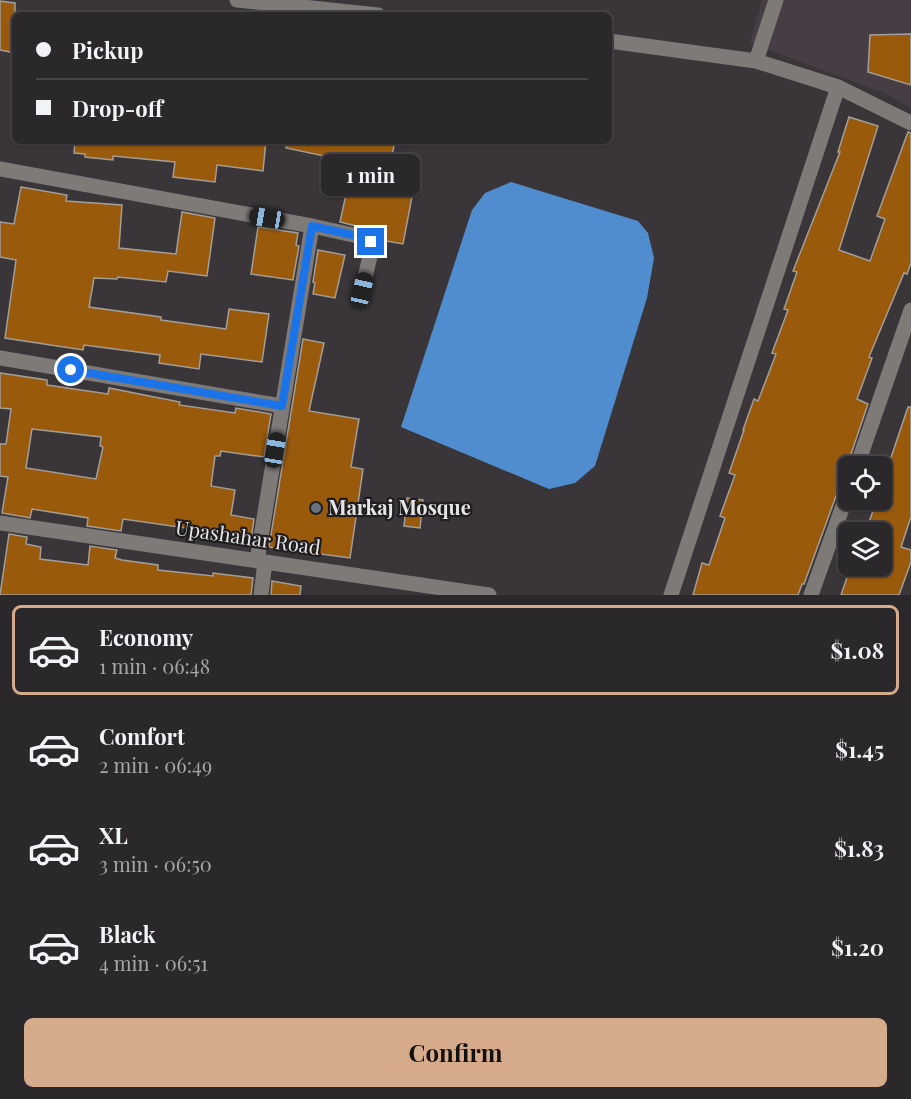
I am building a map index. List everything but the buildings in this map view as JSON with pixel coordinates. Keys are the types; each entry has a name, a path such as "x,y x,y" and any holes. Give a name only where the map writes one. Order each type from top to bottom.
{"street":[{"path":"237,0 350,12"},
{"path":"756,61 776,0"},
{"path":"612,41 756,61 838,87 911,123"},
{"path":"671,595 838,87"},
{"path":"0,169 362,237 371,242 371,252 362,290"},
{"path":"261,595 261,561 282,406 312,226"},
{"path":"860,456 911,309"},
{"path":"0,358 282,406"},
{"path":"811,595 841,510"},
{"name":"Upashahar Road","path":"0,523 489,595"}],"shaded area":[{"path":"762,0 911,0 911,108 884,93 750,43"}],"water":[{"path":"511,182 638,221 648,233 654,258 647,298 595,466 575,483 549,489 401,427 472,210 485,193"}],"place":[{"name":"Markaj Mosque","path":"316,508"}],"route":[{"path":"71,370 282,406 312,226 362,237 371,242"}]}
